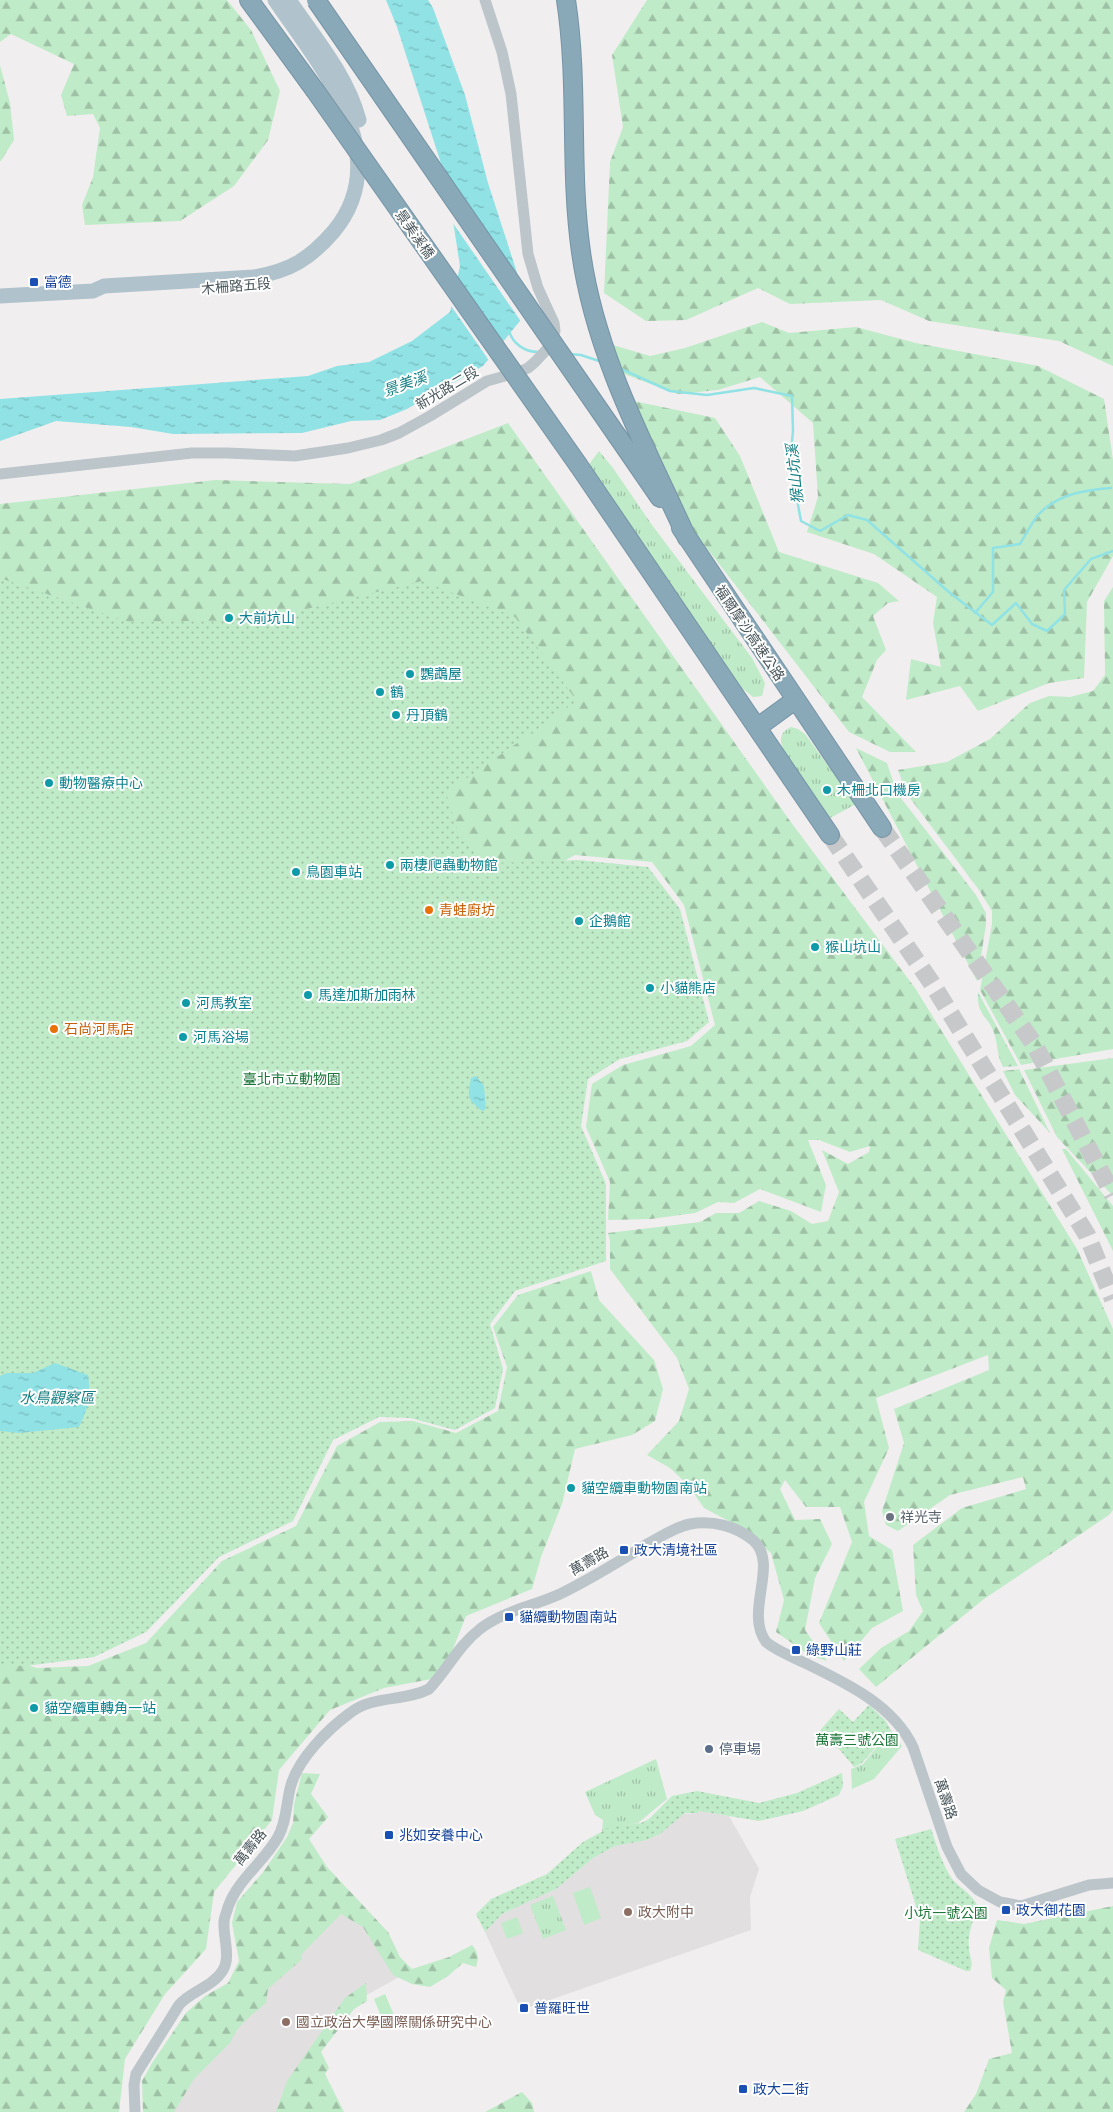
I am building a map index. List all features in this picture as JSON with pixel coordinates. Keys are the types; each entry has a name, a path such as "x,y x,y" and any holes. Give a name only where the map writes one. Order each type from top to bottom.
{"highway":[{"path":"249,0 314,89"},
{"name":"景美溪橋","path":"253,0 579,466 758,727"},
{"name":"福爾摩沙高速公路","path":"316,0 618,437 882,828"},
{"path":"566,0 572,65 574,190 581,254 587,285 610,365 687,538"},
{"path":"795,700 758,727 830,835"}],"main road":[{"name":"木柵路五段","path":"0,296 93,291 104,286 254,277 272,274 289,268 310,256 323,243 344,216 354,188 359,158 354,130 333,86 275,0"},
{"name":"木柵路五段","path":"93,291 105,295 266,285 295,275 311,266 324,255 350,224 358,208 364,188 366,165 364,138 356,107 339,73 289,0"}],"street":[{"name":"新光路二段","path":"0,474 192,453 227,452 295,456 348,448 381,440 398,433 487,381 516,373 536,362 548,348 555,331 554,323 538,288 528,254 510,94 502,52 485,0"},
{"name":"萬壽路","path":"135,2112 134,2085 136,2074 185,1997 220,1976 226,1960 224,1921 230,1901 242,1882 278,1837 284,1823 288,1797 295,1775 304,1760 327,1734 346,1716 361,1706 372,1702 422,1693 429,1689 472,1636 489,1623 567,1590 670,1531 689,1524 721,1524 733,1528 755,1542 763,1560 758,1614 760,1631 766,1642 854,1688 889,1715 906,1732 913,1747 947,1847 962,1874 978,1890 1000,1902 1020,1906 1089,1885 1113,1883"}],"shaded area":[{"name":"政大附中","path":"699,1811 729,1816 759,1869 750,1897 751,1930 521,2010 485,1932 502,1914 556,1889 593,1858 615,1846 647,1840 660,1834 682,1814 698,1813"},
{"name":"國立政治大學國際關係研究中心","path":"347,1900 403,1975 352,2003 320,2045 287,2112 166,2112 217,2042"}],"green space":[{"path":"0,0 227,0 251,30 280,91 268,140 234,186 180,221 85,225 82,205 93,177 100,128 93,114 67,116 61,95 74,64 11,34 0,42"},
{"path":"647,0 1113,0 1113,366 1059,341 929,321 881,300 790,304 758,288 686,320 646,321 604,293 610,162 623,127 612,55"},
{"path":"0,65 10,103 14,140 0,162"},
{"path":"762,322 789,333 856,327 916,343 1038,366 1104,399 1113,460 1113,556 1087,602 1084,678 1049,683 978,711 960,686 906,700 911,659 941,667 933,623 937,597 874,554 807,532 818,497 813,423 760,377 718,390 678,394 608,368 603,342 650,356 685,348"},
{"path":"619,398 715,418 740,456 779,552 878,583 899,601 888,603 873,616 886,650 877,660 862,697 916,752 890,752 849,732 675,507"},
{"path":"508,423 790,821 915,988 1077,1249 1113,1329 1113,1510 1109,1515 984,1599 876,1687 859,1669 881,1648 909,1631 923,1611 916,1595 913,1545 962,1508 1026,1489 1023,1477 950,1495 898,1531 886,1525 882,1511 904,1443 894,1409 989,1370 988,1355 876,1398 889,1448 864,1502 869,1536 892,1550 903,1611 872,1628 844,1661 819,1623 852,1542 840,1507 806,1507 785,1480 780,1489 795,1520 820,1519 832,1544 815,1578 805,1630 827,1661 809,1655 776,1632 784,1600 771,1553 740,1527 704,1508 688,1485 670,1468 647,1455 679,1421 689,1389 677,1358 610,1269 610,1241 608,1233 700,1222 716,1213 739,1213 759,1201 791,1211 812,1224 828,1221 839,1192 822,1150 848,1164 869,1152 870,1146 850,1152 819,1140 808,1140 826,1185 821,1212 760,1189 734,1203 718,1202 695,1213 651,1219 608,1220 610,1182 586,1127 592,1084 623,1065 691,1046 715,1025 684,905 652,862 575,855 494,900 0,665 0,504 215,480 350,484"},
{"path":"599,451 752,658 765,683 762,696 753,697 739,686 587,467"},
{"name":"臺北市立動物園","path":"0,578 129,622 261,620 422,581 515,617 577,701 446,793 460,838 490,863 578,860 648,867 680,909 709,1022 687,1041 620,1059 588,1079 581,1126 606,1184 606,1261 515,1291 490,1324 503,1369 495,1408 455,1430 410,1418 379,1417 333,1440 293,1521 219,1557 146,1632 94,1657 26,1666 0,1665"},
{"path":"1113,587 1113,1049 1021,1065 980,990 992,924 992,911 979,890 907,794 898,770 947,762 990,739 1030,703 1049,696 1070,697 1093,691 1105,675 1104,601"},
{"path":"791,727 805,734 856,804 830,818 783,748 781,737"},
{"path":"856,748 887,763 897,793 976,895 986,913 986,925 977,981"},
{"path":"978,992 1018,1066 1003,1067 993,1029 979,1007"},
{"path":"1113,1058 1113,1196 1057,1137 1024,1070"},
{"path":"1019,1069 1050,1133 1015,1095 1003,1071"},
{"path":"1062,1149 1066,1149 1113,1206 1113,1251"},
{"path":"591,1271 599,1300 654,1360 663,1389 655,1421 632,1435 575,1449 562,1504 541,1557 532,1589 466,1616 442,1677 384,1688 330,1710 279,1770 272,1820 214,1892 206,1949 165,1994 125,2059 119,2112 0,2112 0,1656 37,1668 88,1666 146,1643 222,1561 296,1526 337,1446 380,1422 413,1421 456,1433 498,1411 507,1367 493,1327 518,1295"},
{"name":"萬壽三號公園","path":"869,1705 885,1720 891,1730 862,1763 854,1767 839,1749 816,1735 839,1709 853,1722"},
{"path":"891,1730 902,1746 874,1779 852,1789 851,1769 863,1764"},
{"path":"656,1759 667,1799 638,1823 602,1831 603,1820 595,1815 585,1792"},
{"path":"302,1773 320,1774 311,1794 328,1817 309,1839 327,1867 388,1932 400,1957 412,1969 449,1957 472,1945 477,1955 476,1967 463,1963 448,1976 430,1987 412,1984 393,1975 363,1927 341,1914 301,1955 302,1959 268,1989 266,2003 241,2026 231,2042 194,2079 174,2112 143,2112 142,2081 152,2063 186,2013 205,1996 228,1983 239,1961 232,1923 237,1902 264,1871 287,1837 293,1823 294,1804"},
{"path":"842,1773 843,1786 839,1795 803,1811 759,1821 699,1811 698,1813 685,1813 660,1834 647,1840 615,1846 593,1858 556,1889 502,1914 485,1932 476,1914 491,1899 547,1874 583,1842 610,1827 641,1823 649,1819 672,1796 697,1791 759,1803 797,1793"},
{"name":"小坑一號公園","path":"931,1829 949,1874 973,1898 977,1905 969,1936 969,1951 972,1965 970,1971 918,1950 920,1919 895,1839"},
{"path":"590,1887 601,1918 584,1925 573,1893"},
{"path":"553,1896 566,1930 543,1939 530,1905"},
{"path":"1113,1906 1113,2112 964,2112 976,2094 989,2059 1012,2053 1003,2002 1006,1990 992,1978 989,1948 997,1920 1024,1924"},
{"path":"517,1917 523,1933 507,1939 501,1923"},
{"path":"366,1983 367,2001 354,2009 321,2052 329,2068 325,2074 344,2112 276,2112 287,2081 345,1998"},
{"path":"385,1994 397,2022 385,2026 374,1999"},
{"path":"522,2092 532,2103 534,2112 485,2112"}],"water":[{"name":"景美溪","path":"386,0 428,0 433,8 465,95 488,183 520,282 520,321 483,366 407,409 380,420 351,421 302,433 173,434 131,427 56,421 0,441 0,399 308,376 337,366 369,362 412,341 450,312 460,266 447,182 397,27"},
{"path":"476,1076 484,1086 486,1109 482,1111 469,1097 471,1078"},
{"name":"水鳥觀察區","path":"55,1363 88,1375 88,1402 79,1427 19,1433 0,1431 0,1376 7,1373 33,1373"}],"pier":[{"path":"444,183 522,289 522,323 450,219"},
{"path":"455,277 503,346 490,362 449,303"}],"waterway":[{"name":"猴山坑溪","path":"509,331 513,340 520,346 529,351 538,352"},
{"name":"猴山坑溪","path":"569,354 581,355 602,362"},
{"name":"猴山坑溪","path":"619,368 670,391 707,395 754,388 792,396 793,431 790,462 801,521 820,531 848,515 867,520 950,593 992,625 1016,603 1032,624 1047,631 1065,614 1064,590 1091,559 1113,551"},
{"path":"975,613 993,592 993,548 1020,544 1039,514 1055,502 1072,494 1111,488"}],"tunnel":[{"path":"882,828 1034,1044 1113,1195"},
{"path":"830,835 931,982 1087,1235 1113,1299"}],"place":[{"name":"富德","path":"34,282"},
{"name":"大前坑山","path":"229,618"},
{"name":"鸚鵡屋","path":"410,674"},
{"name":"鶴","path":"380,692"},
{"name":"丹頂鶴","path":"396,715"},
{"name":"動物醫療中心","path":"49,783"},
{"name":"木柵北口機房","path":"827,790"},
{"name":"兩棲爬蟲動物館","path":"390,865"},
{"name":"鳥園車站","path":"296,872"},
{"name":"青蛙廚坊","path":"429,910"},
{"name":"企鵝館","path":"579,921"},
{"name":"猴山坑山","path":"815,947"},
{"name":"小貓熊店","path":"650,988"},
{"name":"馬達加斯加雨林","path":"308,995"},
{"name":"河馬教室","path":"186,1003"},
{"name":"石尚河馬店","path":"54,1029"},
{"name":"河馬浴場","path":"183,1037"},
{"name":"貓空纜車動物園南站","path":"571,1488"},
{"name":"祥光寺","path":"890,1517"},
{"name":"政大清境社區","path":"624,1550"},
{"name":"貓纜動物園南站","path":"509,1617"},
{"name":"綠野山莊","path":"796,1650"},
{"name":"貓空纜車轉角一站","path":"34,1708"},
{"name":"停車場","path":"709,1749"},
{"name":"兆如安養中心","path":"389,1835"},
{"name":"政大御花園","path":"1006,1910"},
{"name":"政大附中","path":"628,1912"},
{"name":"普羅旺世","path":"524,2008"},
{"name":"國立政治大學國際關係研究中心","path":"286,2022"},
{"name":"政大二街","path":"743,2089"}]}
